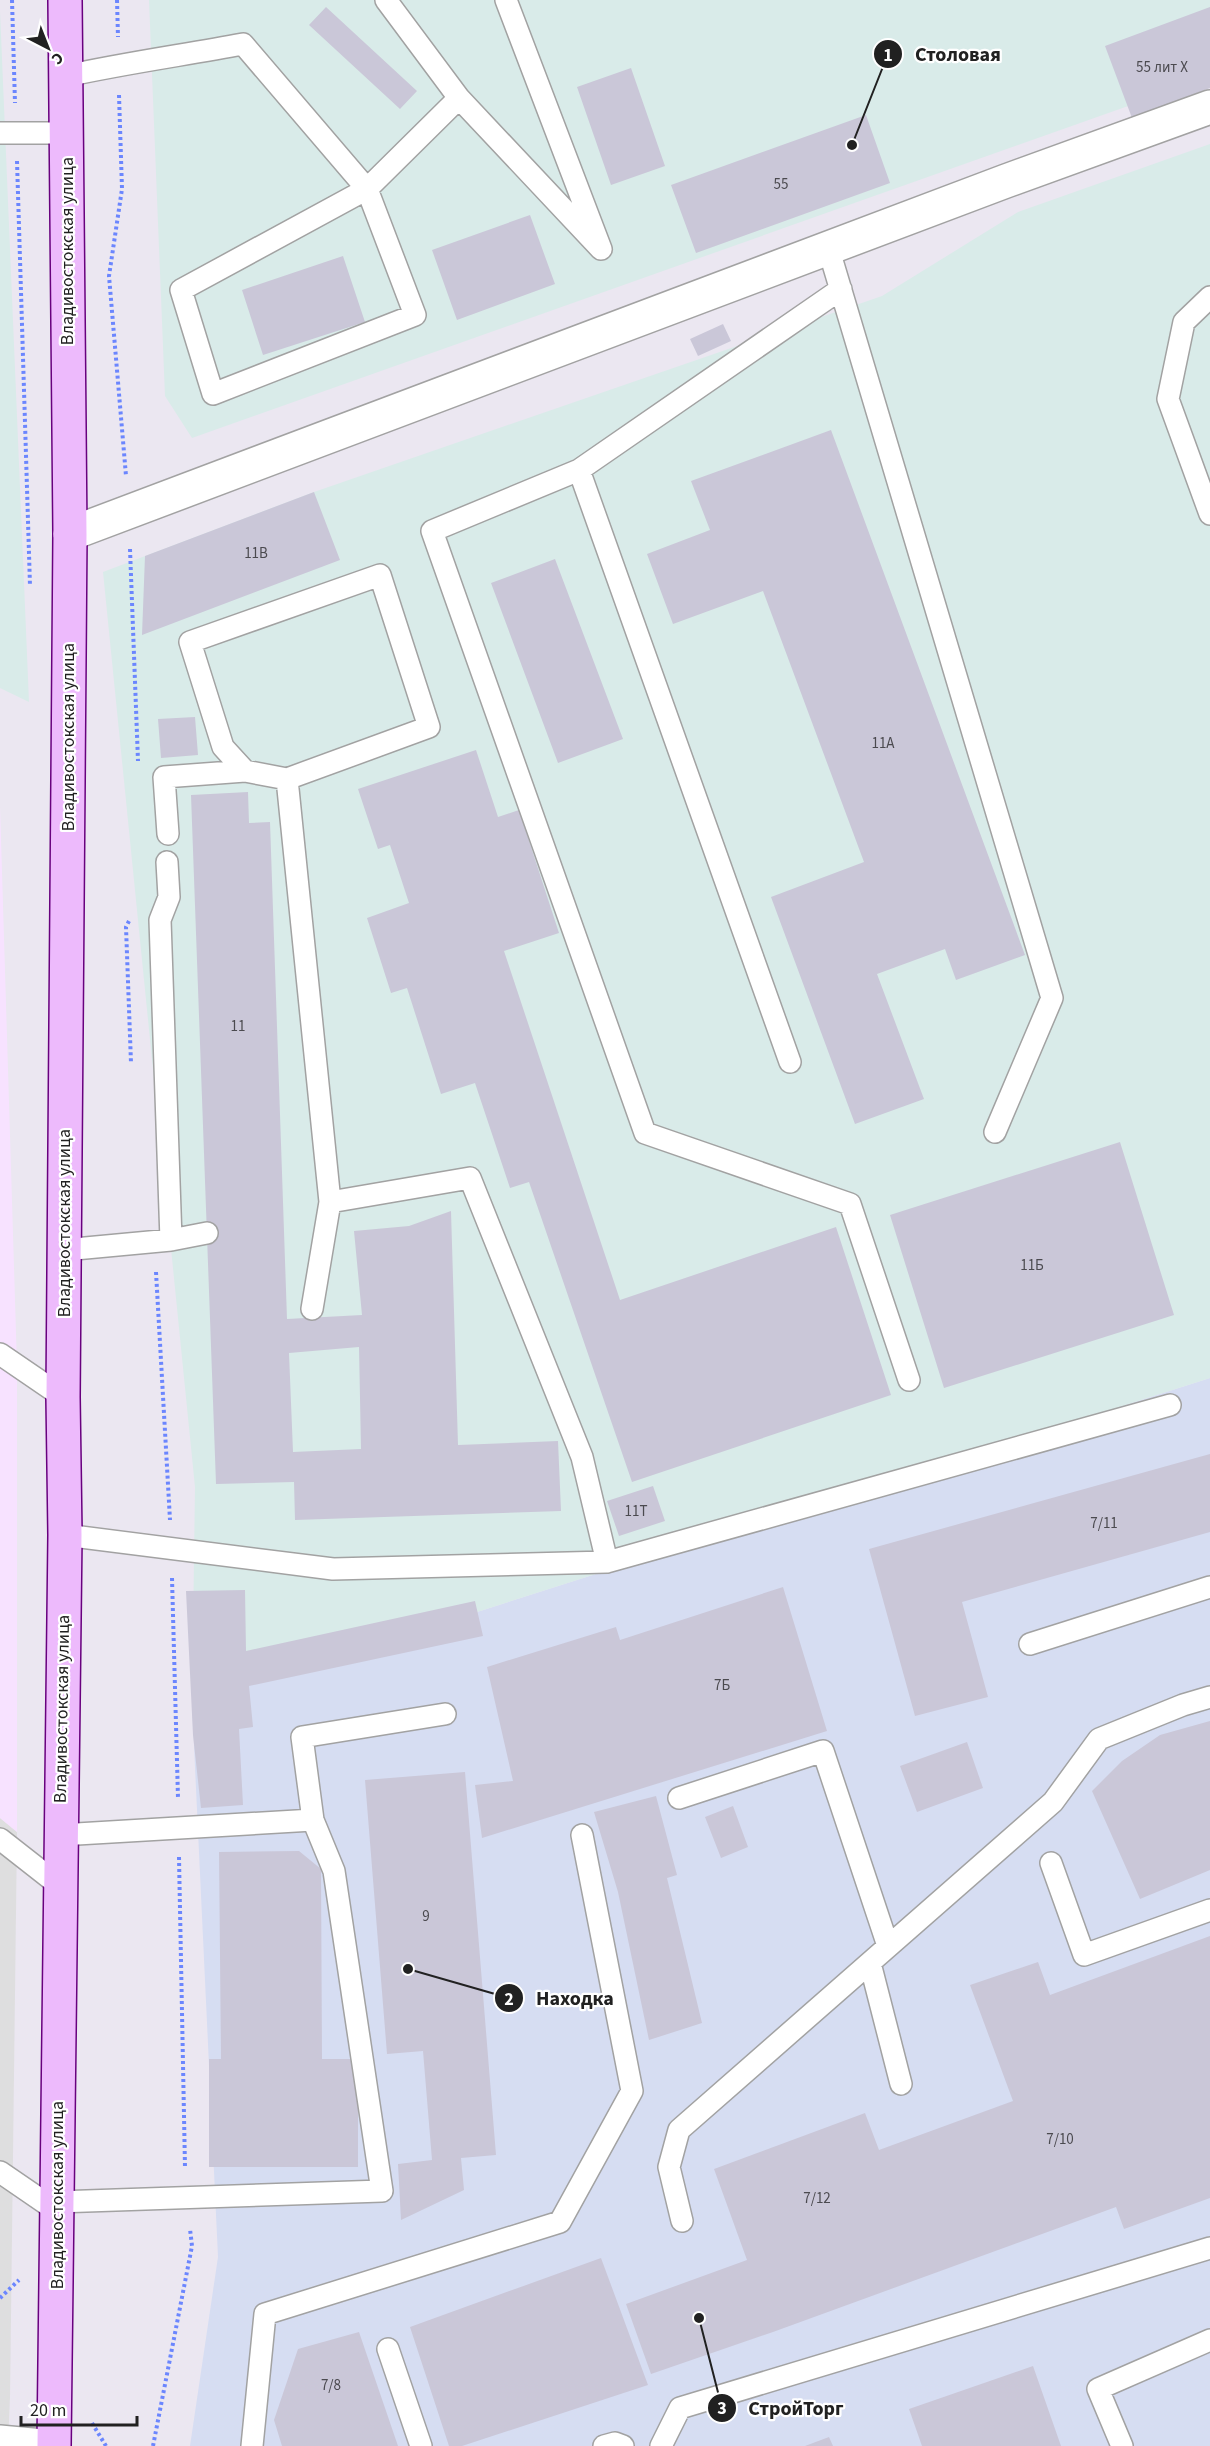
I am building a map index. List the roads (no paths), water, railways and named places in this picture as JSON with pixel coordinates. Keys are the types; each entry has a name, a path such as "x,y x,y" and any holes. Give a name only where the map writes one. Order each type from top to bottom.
{"street":[{"name":"Владивостокская улица","path":"54,2443 65,1535 63,1397 70,534 65,0"},
{"path":"70,534 828,247 1210,107"}],"lane":[{"path":"386,0 459,98 601,249 506,0"},
{"path":"66,76 118,64 148,62 243,44 367,189 415,315 213,394 181,290 367,189 459,98"},
{"path":"0,133 66,133"},
{"path":"828,247 1052,998 995,1132"},
{"path":"841,289 579,471 432,531 645,1133 850,1204 909,1380"},
{"path":"1210,297 1184,322 1168,399 1210,514"},
{"path":"579,471 790,1062"},
{"path":"168,834 164,777 245,771 287,779 429,727 380,575 190,642 223,747 245,771"},
{"path":"287,779 330,1202 312,1308"},
{"path":"163,1241 160,920 169,897 167,862"},
{"path":"330,1202 470,1178 582,1457 607,1562"},
{"path":"64,1250 163,1241 207,1233"},
{"path":"0,1354 63,1397"},
{"path":"65,1535 333,1569 607,1562 1170,1406"},
{"path":"1030,1644 1210,1587"},
{"path":"682,2221 669,2167 679,2130 1053,1802 1099,1739 1183,1704 1210,1697"},
{"path":"0,2172 57,2206 185,2197 382,2191 334,1871 313,1820 302,1737 445,1714"},
{"path":"679,1798 824,1751 888,1946"},
{"path":"60,1835 313,1820"},
{"path":"252,2446 265,2314 560,2222 632,2091 582,1835"},
{"path":"0,1839 60,1886"},
{"path":"1051,1863 1084,1955 1210,1910"},
{"path":"870,1963 901,2084"},
{"path":"661,2446 680,2408 1210,2248"},
{"path":"1122,2446 1098,2389 1210,2340"},
{"path":"388,2349 421,2446"},
{"path":"0,2436 54,2443"},
{"path":"604,2446 615,2443 622,2446"}],"place":[{"name":"Столовая","path":"852,145"},
{"name":"Находка","path":"408,1969"},
{"name":"СтройТорг","path":"699,2318"}]}
